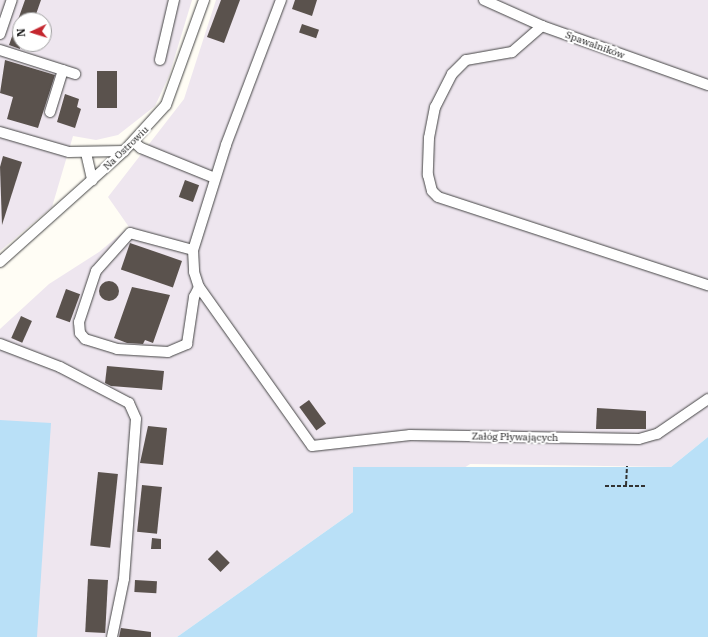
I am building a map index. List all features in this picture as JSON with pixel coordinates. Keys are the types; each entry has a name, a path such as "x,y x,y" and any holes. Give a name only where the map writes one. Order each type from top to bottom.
{"street":[{"path":"0,34 12,0"},
{"path":"160,60 174,0"},
{"name":"Na Ostrowiu","path":"0,262 134,142 166,105 204,0"},
{"path":"193,250 130,233 96,271 78,322 80,333 85,339 117,350 168,352 187,344 194,298 199,287 193,250 215,178 281,0"},
{"name":"Spawalników","path":"484,0 542,26 708,85"},
{"path":"542,26 512,52 466,60 452,74 435,107 429,138 432,191 438,197 708,285"},
{"path":"0,50 75,74"},
{"path":"50,112 63,70"},
{"path":"0,132 86,154 124,151"},
{"path":"134,142 141,148 215,178"},
{"path":"86,154 92,180"},
{"name":"Załóg Pływających","path":"199,287 312,446 410,435 639,439 657,434 708,399"},
{"path":"0,344 60,367 129,403 136,419 124,579 112,637"}],"path":[{"path":"626,486 627,466"},
{"path":"605,486 646,486"}],"shaded area":[{"path":"0,0 192,0 169,76 155,106 118,135 96,140 73,136 52,207 0,251"},
{"path":"216,0 708,0 708,437 671,467 470,464 461,470 353,468 353,512 177,637 0,637 0,329 49,284 99,252 129,227 108,197 184,99"}],"water":[{"path":"0,420 51,423 37,637 0,637"},
{"path":"708,437 708,637 177,637 353,512 353,467 671,467"}],"building":[{"path":"25,0 41,0 37,12 21,12"},
{"path":"221,0 240,0 224,43 207,37"},
{"path":"295,0 317,0 312,16 292,9"},
{"path":"302,24 319,30 316,38 299,33"},
{"path":"12,37 12,46 9,45"},
{"path":"5,60 55,75 38,128 7,119 13,97 0,93"},
{"path":"97,71 117,71 117,108 97,108"},
{"path":"65,94 79,99 77,107 81,109 75,128 57,122"},
{"path":"3,156 22,162 2,225 0,167"},
{"path":"185,180 199,185 193,202 179,197"},
{"path":"130,243 182,261 173,287 121,269"},
{"path":"109,281 116,284 119,291 116,298 109,301 102,298 99,291 102,284"},
{"path":"132,287 170,295 153,343 145,340 143,344 127,343 114,338"},
{"path":"66,289 80,294 70,322 56,317"},
{"path":"21,316 32,321 22,343 11,338"},
{"path":"107,366 164,371 162,390 111,386 105,383"},
{"path":"309,400 326,423 316,431 299,407"},
{"path":"597,408 646,411 646,429 596,429"},
{"path":"148,426 167,428 163,465 140,463"},
{"path":"98,472 118,474 110,548 90,546"},
{"path":"142,485 162,487 157,534 137,532"},
{"path":"152,538 161,539 161,549 151,549"},
{"path":"217,550 230,563 221,572 208,559"},
{"path":"88,579 108,580 105,633 85,632"},
{"path":"135,580 157,581 156,593 134,592"},
{"path":"121,628 151,632 151,637 119,637"}]}
